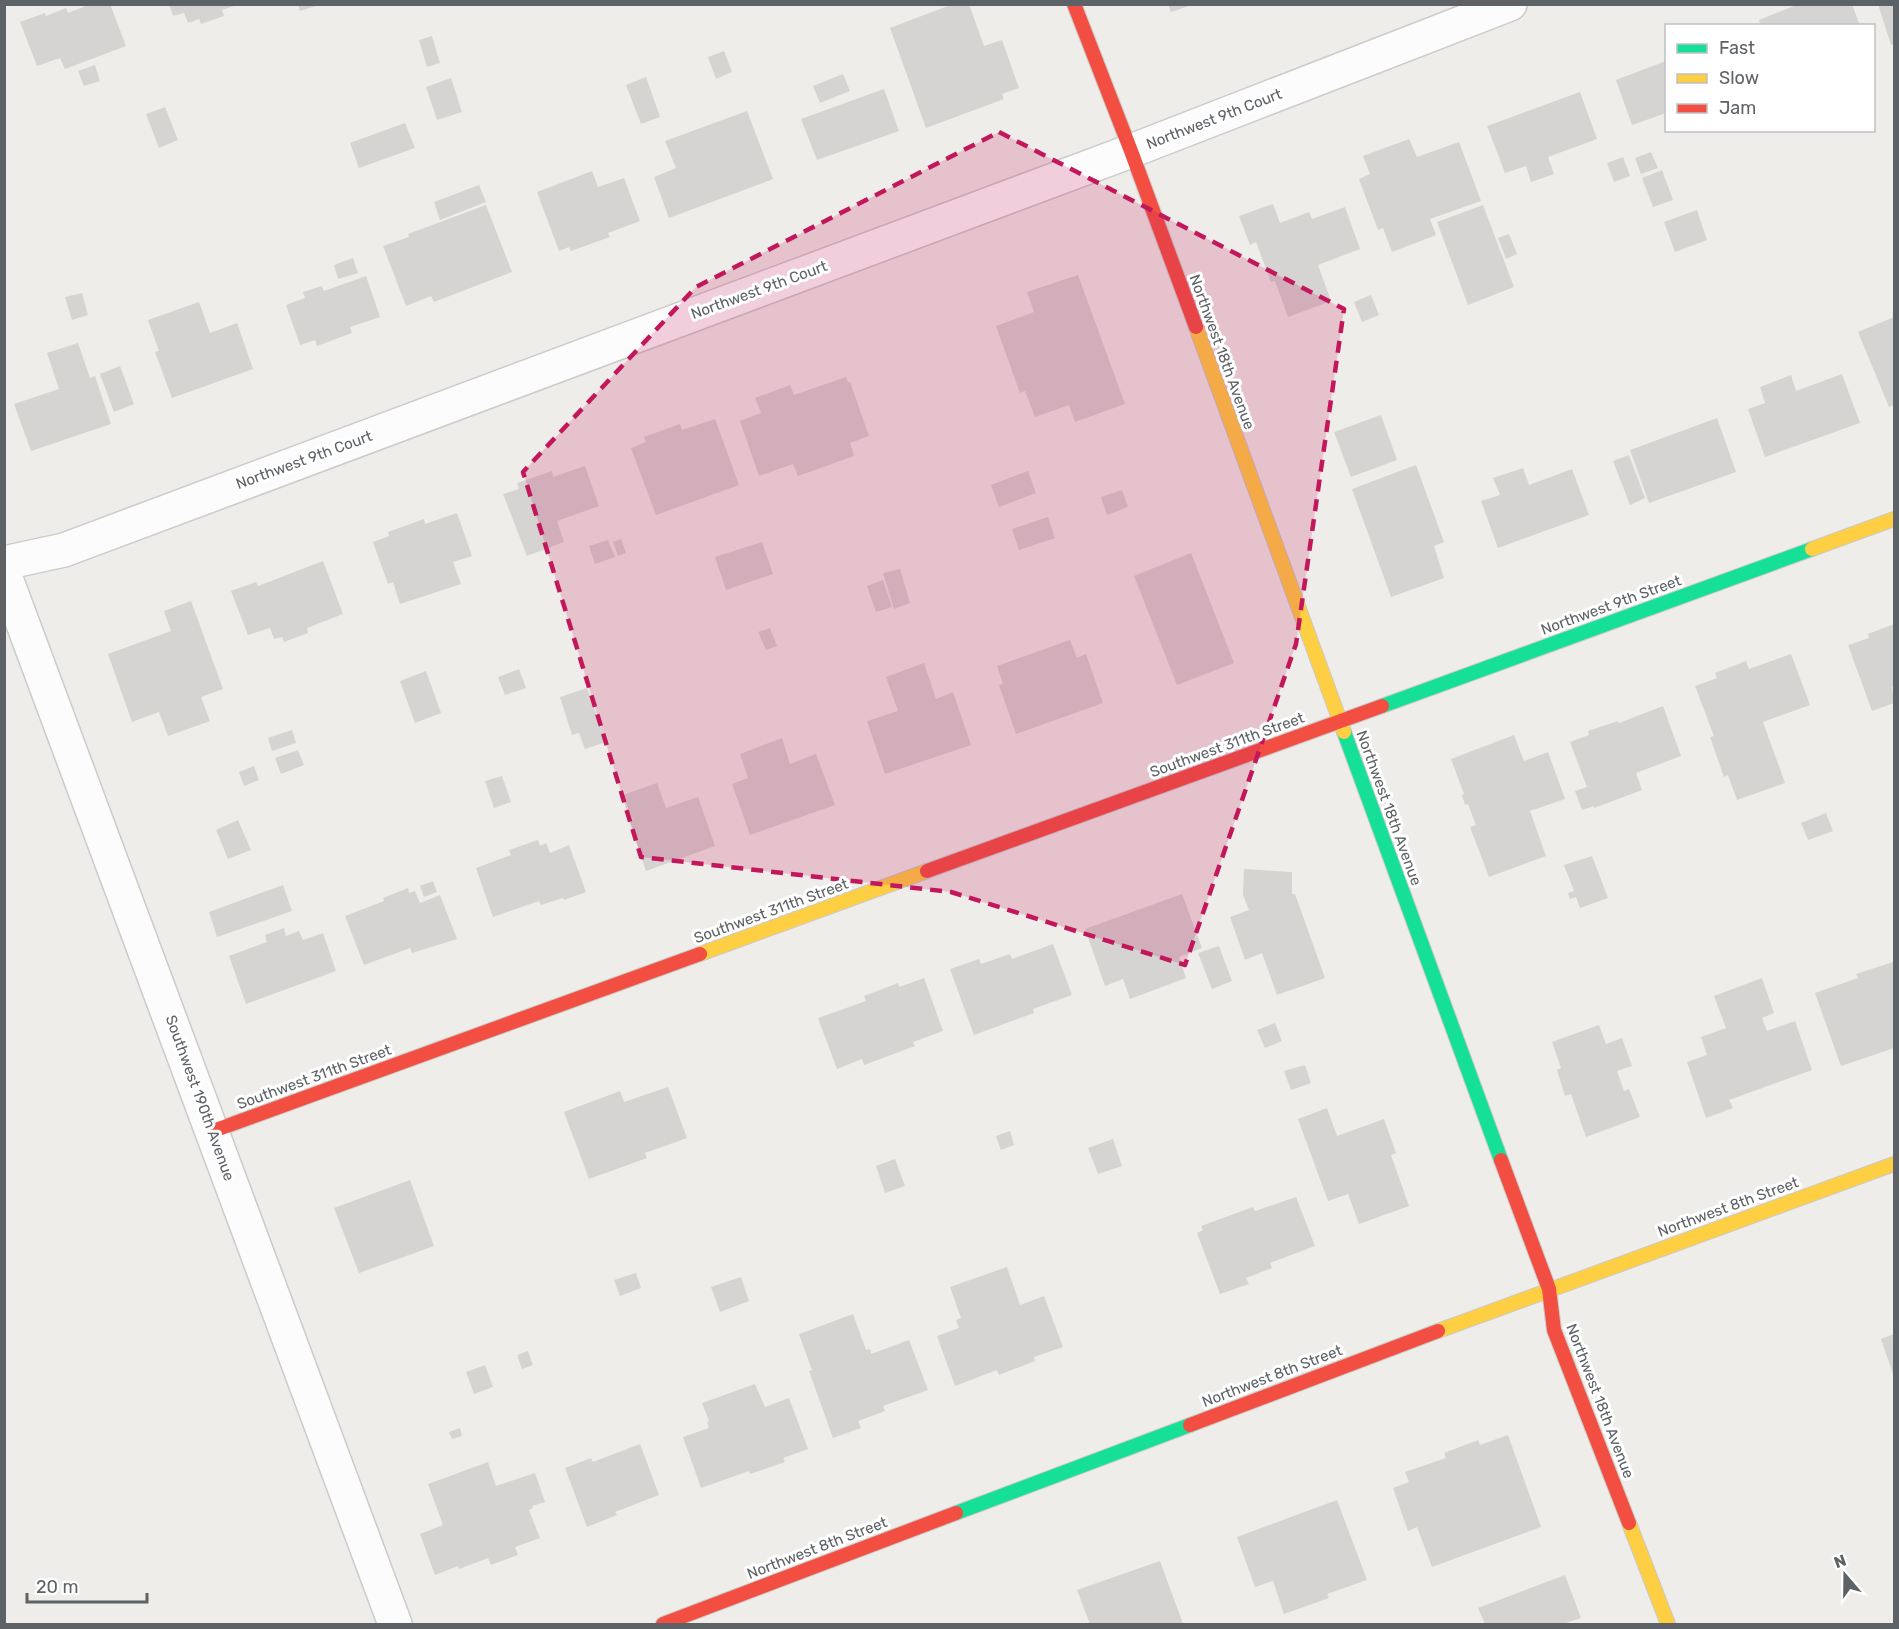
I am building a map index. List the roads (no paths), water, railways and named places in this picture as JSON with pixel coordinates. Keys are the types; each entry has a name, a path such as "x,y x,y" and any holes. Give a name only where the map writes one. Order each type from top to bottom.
{"street":[{"name":"Northwest 18th Avenue","path":"1074,4 1131,152 1549,1289 1554,1330 1668,1624"},
{"name":"Northwest 9th Court","path":"4,563 64,550 1131,152 1510,4"},
{"name":"Northwest 9th Street","path":"1339,722 1894,519"},
{"name":"Southwest 190th Avenue","path":"4,573 395,1624"},
{"name":"Southwest 311th Street","path":"213,1131 1339,722"},
{"name":"Northwest 8th Street","path":"663,1624 1549,1289 1894,1164"}]}
